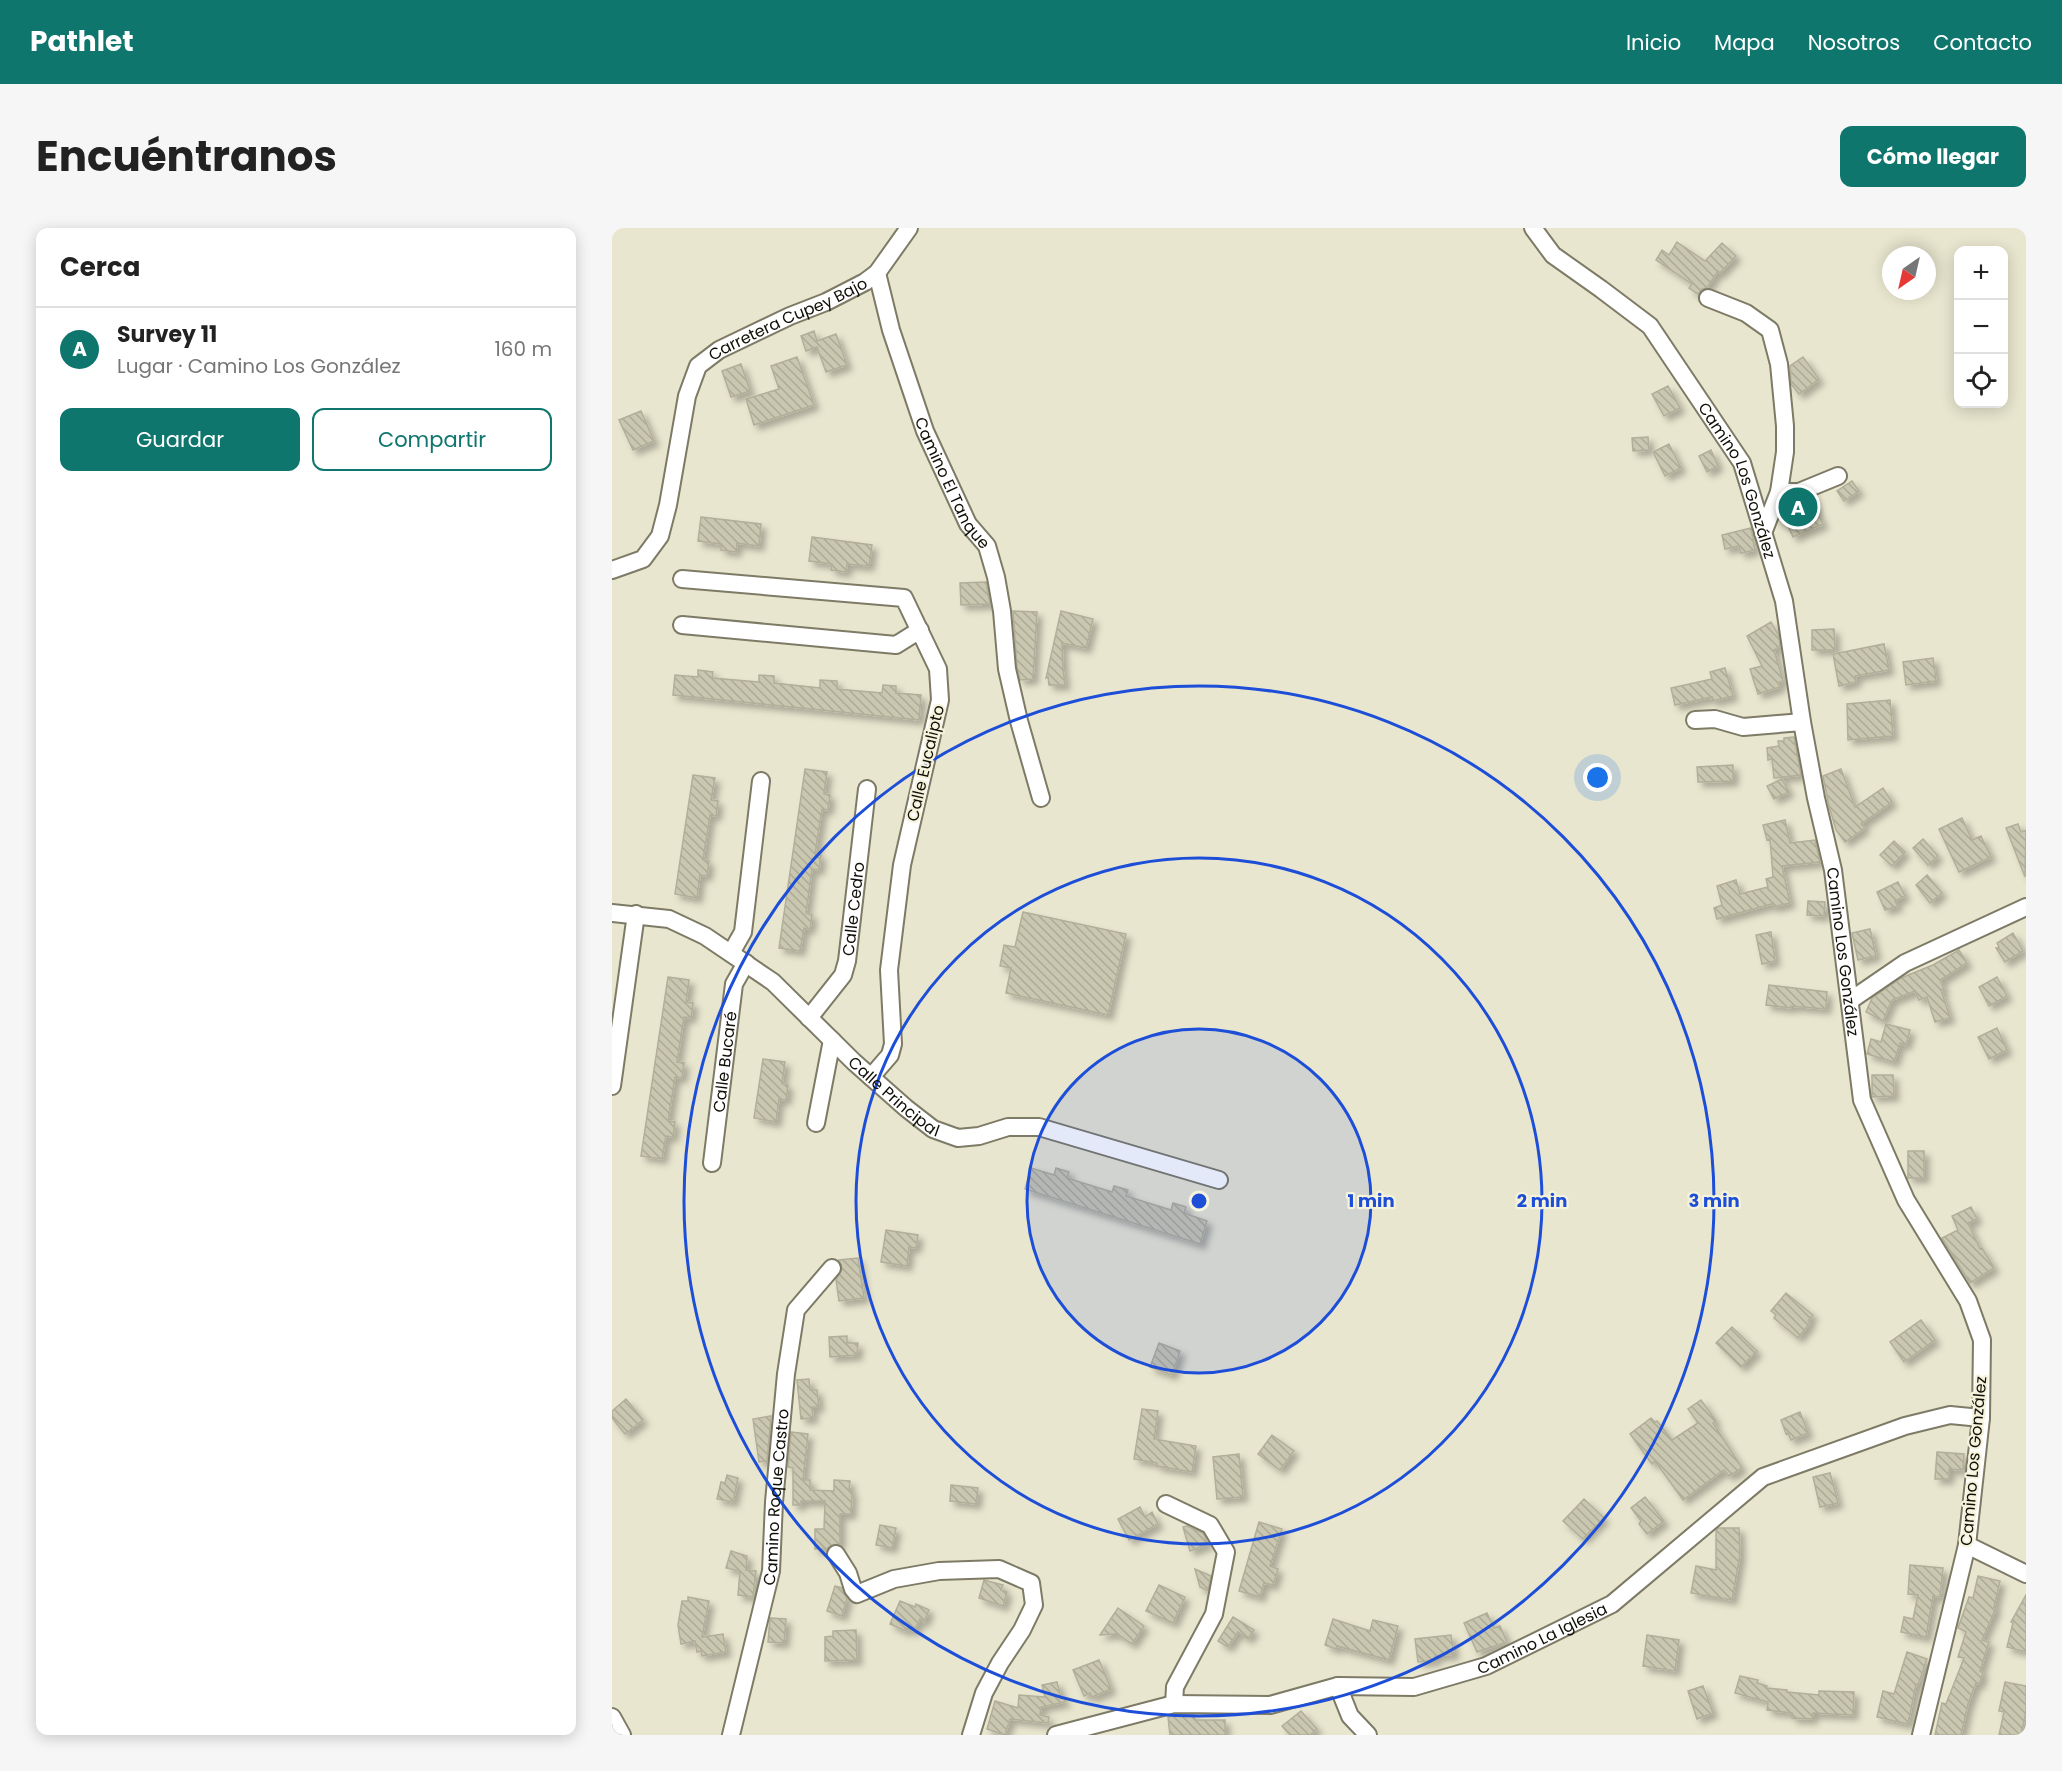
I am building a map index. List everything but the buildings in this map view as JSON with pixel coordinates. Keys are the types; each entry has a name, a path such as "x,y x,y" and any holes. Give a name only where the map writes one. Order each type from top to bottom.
{"street":[{"name":"Carretera Cupey Bajo","path":"612,570 643,559 660,536 668,505 687,396 698,366 719,350 865,282 877,273 909,228"},
{"name":"Camino Los González","path":"1533,228 1553,255 1650,326 1742,463 1784,601 1802,722 1816,798 1833,870 1862,1100 1906,1200 1968,1301 1982,1340 1980,1418 1967,1545 1922,1735"},
{"name":"Camino El Tanque","path":"877,273 891,330 925,431 968,524 987,546 1002,611 1007,669 1041,798"},
{"path":"1708,298 1746,313 1770,330 1779,364 1785,452 1779,492 1763,533"},
{"path":"1779,492 1799,492 1838,477"},
{"name":"Calle Eucalipto","path":"682,579 904,598 938,669 940,700 902,865 889,970 893,1044 890,1055 871,1077"},
{"path":"682,624 896,645 920,630"},
{"path":"1695,720 1715,719 1743,727 1802,722"},
{"path":"731,953 743,932 762,781"},
{"name":"Calle Cedro","path":"809,1018 843,975 847,961 867,789"},
{"path":"1851,1000 1905,963 2026,907"},
{"name":"Calle Principal","path":"612,913 669,918 705,936 746,963 773,982 871,1077 933,1129 958,1138 979,1136 1008,1127 1040,1127 1219,1180"},
{"path":"612,1086 636,914"},
{"name":"Calle Bucaré","path":"712,1163 734,984 746,963"},
{"path":"816,1124 832,1040"},
{"name":"Camino Roque Castro","path":"731,1735 771,1571 774,1502 788,1357 796,1310 832,1268"},
{"name":"Camino La Iglesia","path":"1056,1735 1174,1704 1270,1706 1338,1686 1414,1687 1486,1666 1612,1604 1763,1477 1905,1426 1950,1415 1980,1418"},
{"path":"1166,1504 1210,1525 1226,1552 1215,1614 1175,1687 1174,1704"},
{"path":"1967,1545 2026,1574"},
{"path":"836,1554 857,1594 894,1579 939,1571 999,1569 1031,1583 1034,1605 1023,1630 1000,1663 984,1693 970,1735"},
{"path":"1338,1686 1350,1716 1368,1735"},
{"path":"612,1717 622,1735"}],"place":[{"name":"Survey 11","path":"1798,507"}]}
